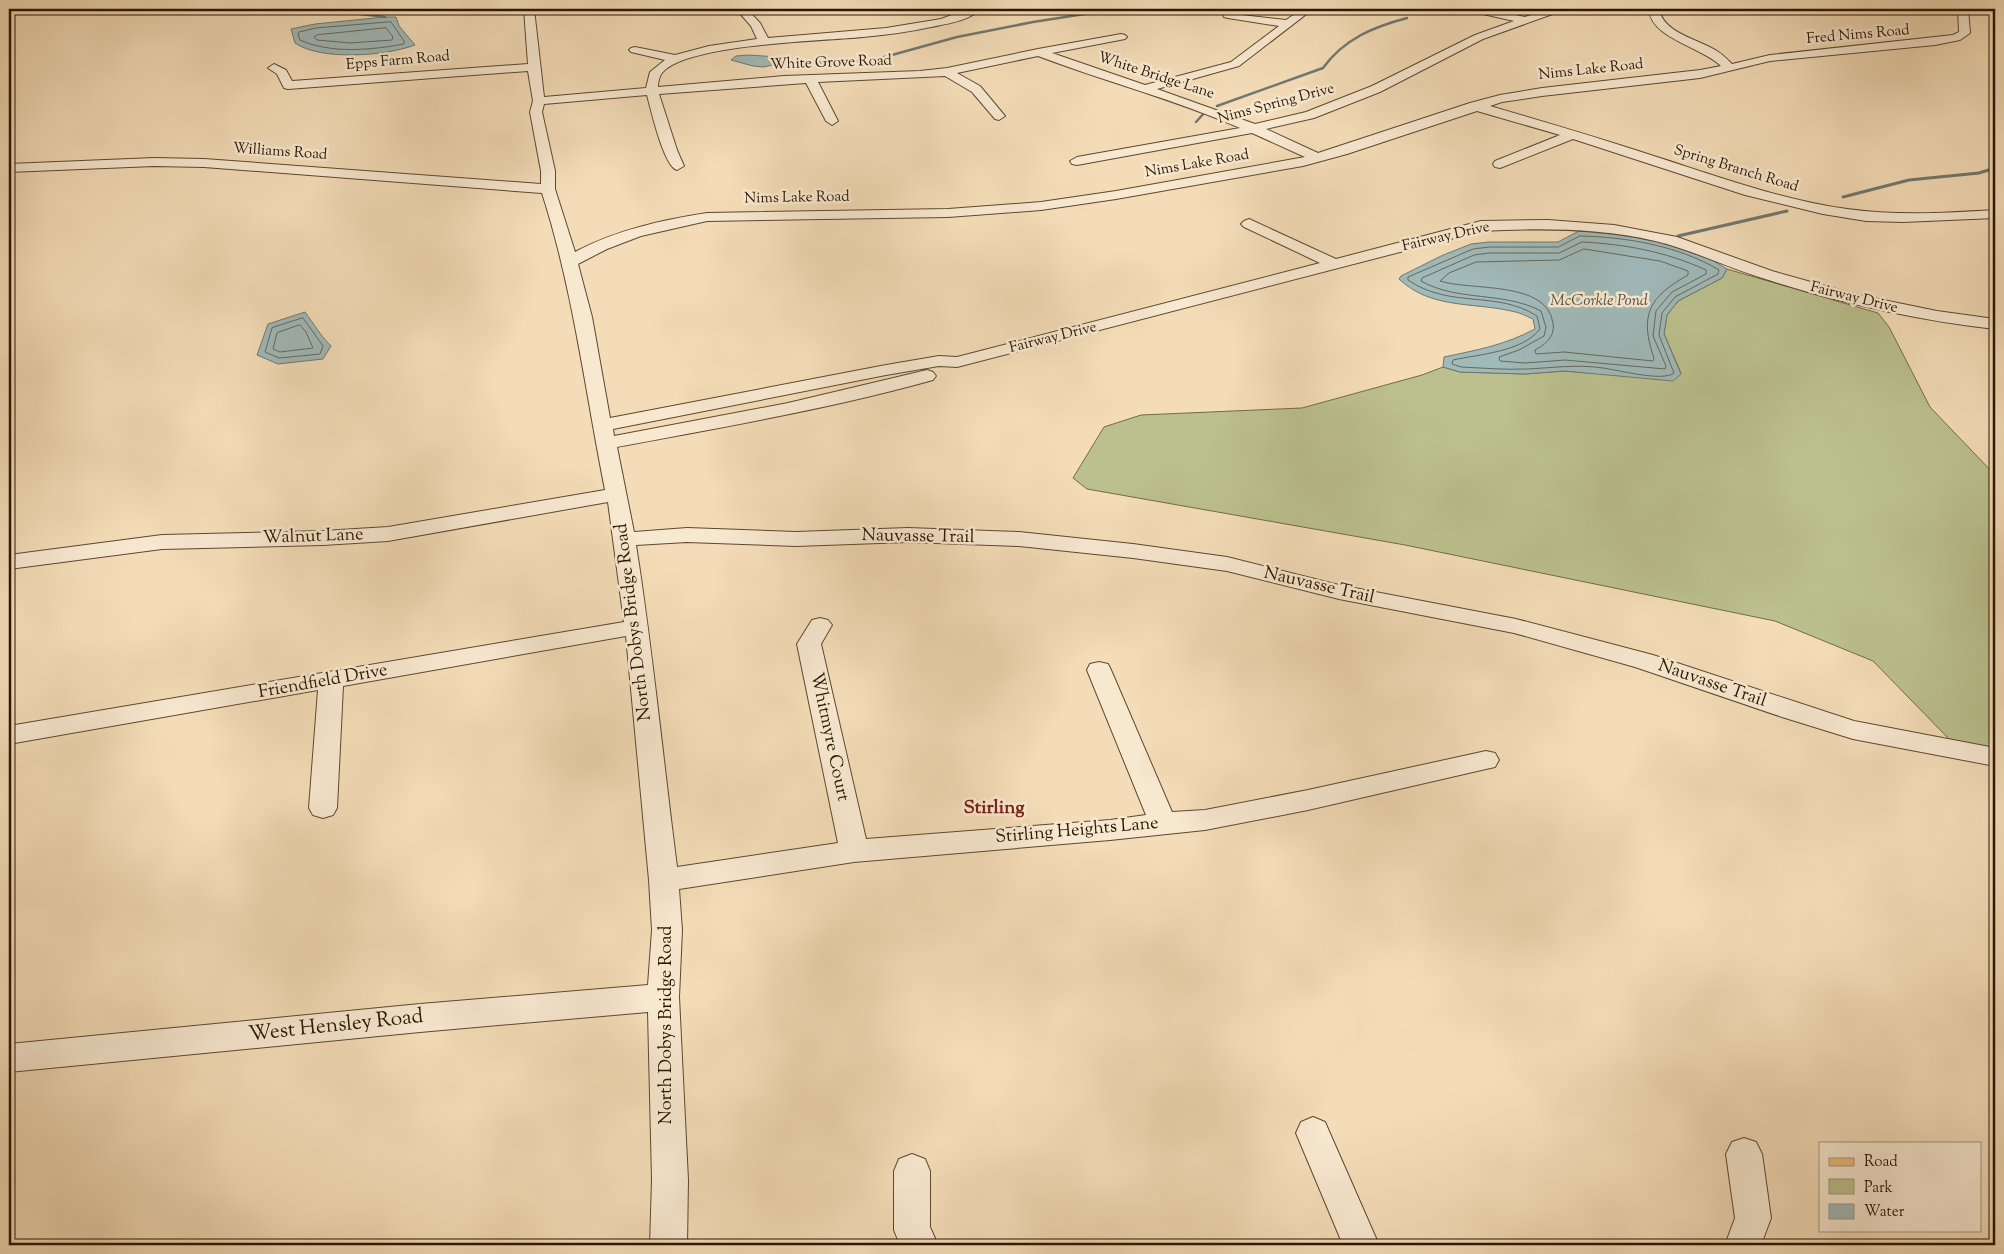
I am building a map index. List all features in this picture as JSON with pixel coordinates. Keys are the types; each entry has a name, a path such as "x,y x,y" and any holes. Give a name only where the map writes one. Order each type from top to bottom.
{"street":[{"name":"North Dobys Bridge Road","path":"529,9 539,101 536,112 548,171 548,189 562,231 583,318 625,539 637,628 642,698 664,880 667,930 663,997 670,1180 669,1245"},
{"path":"741,9 756,25 764,42"},
{"path":"677,166 670,150 652,91 655,73 661,67 676,59 713,49 764,42 917,27 957,17 975,9"},
{"path":"1142,89 1221,70 1235,64 1308,9"},
{"path":"1474,9 1524,20"},
{"name":"Nims Spring Drive","path":"1077,161 1252,129 1310,115 1376,89 1480,37 1557,9"},
{"path":"1654,9 1655,19 1666,30 1715,54 1729,68"},
{"name":"Fred Nims Road","path":"1729,68 1770,58 1907,45 1956,38 1965,33 1963,9"},
{"path":"1228,16 1288,24"},
{"name":"White Grove Road","path":"539,101 810,79 920,75 947,72 1038,52 1120,37"},
{"path":"635,50 676,59"},
{"name":"White Bridge Lane","path":"1038,52 1070,65 1204,108 1317,158"},
{"name":"Epps Farm Road","path":"274,68 282,72 288,86 534,67"},
{"name":"Nims Lake Road","path":"569,262 588,251 640,231 676,221 707,217 948,212 1041,206 1116,195 1317,158 1366,144 1474,106 1500,99 1542,92 1700,74 1729,68"},
{"path":"947,72 976,90 999,116"},
{"path":"810,79 832,121"},
{"name":"Spring Branch Road","path":"1474,106 1574,134 1756,194 1810,208 1893,218 1935,218 1995,214"},
{"path":"1500,164 1574,134"},
{"name":"Williams Road","path":"9,168 154,162 204,163 548,189"},
{"name":"Fairway Drive","path":"604,434 772,412 891,386 948,369 957,362 1481,226 1532,223 1593,226 1659,238 1764,274 1842,296 1929,315 1995,324"},
{"path":"1249,224 1335,264"},
{"name":"Walnut Lane","path":"9,562 162,542 323,538 388,534 615,494"},
{"name":"Nauvasse Trail","path":"625,539 687,535 796,538 908,535 1019,539 1133,550 1227,564 1339,592 1516,626 1644,661 1853,730 1995,757"},
{"name":"Whitmyre Court","path":"820,624 809,644 854,851"},
{"name":"Friendfield Drive","path":"9,735 637,628"},
{"path":"1099,670 1163,823"},
{"path":"323,808 331,681"},
{"name":"Stirling Heights Lane","path":"664,880 854,851 1110,830 1205,820 1308,800 1486,760"},
{"name":"West Hensley Road","path":"9,1058 420,1018 663,997"},
{"path":"1313,1133 1361,1245"},
{"path":"1742,1245 1753,1218 1744,1154"},
{"path":"912,1171 912,1230 920,1245"}],"green space":[{"path":"1727,269 1878,313 1889,327 1930,407 1995,475 1995,749 1949,739 1873,661 1775,621 1405,545 1087,489 1073,478 1104,427 1141,415 1302,408 1422,375 1443,367 1460,372 1525,374 1564,371 1617,375 1681,373 1664,334 1667,315 1678,301 1722,278"}],"water":[{"path":"396,17 399,26 415,45 403,49 371,54 354,55 321,52 306,49 295,43 291,29 315,24"},
{"path":"736,56 778,57 776,64 764,67 731,60"},
{"name":"McCorkle Pond","path":"1579,231 1596,231 1635,236 1676,246 1712,260 1727,269 1722,278 1678,301 1667,315 1664,334 1681,374 1673,381 1564,371 1525,374 1460,372 1443,367 1444,357 1502,343 1524,335 1535,329 1533,319 1522,314 1496,308 1438,300 1411,289 1399,279 1401,276 1441,256 1471,244 1489,242 1558,242"},
{"path":"305,312 331,346 323,359 278,364 257,355 268,324"}],"waterway":[{"path":"286,9 344,12 385,17"},
{"path":"776,64 858,61 881,58 957,37 1033,22 1117,9"},
{"path":"1217,106 1323,68 1340,49 1360,36 1371,30 1407,18"},
{"path":"1196,122 1205,112"},
{"path":"1843,197 1909,180 1979,173 1995,168"},
{"path":"1678,236 1787,211"}],"district":[{"name":"Stirling","path":"994,808"}]}
